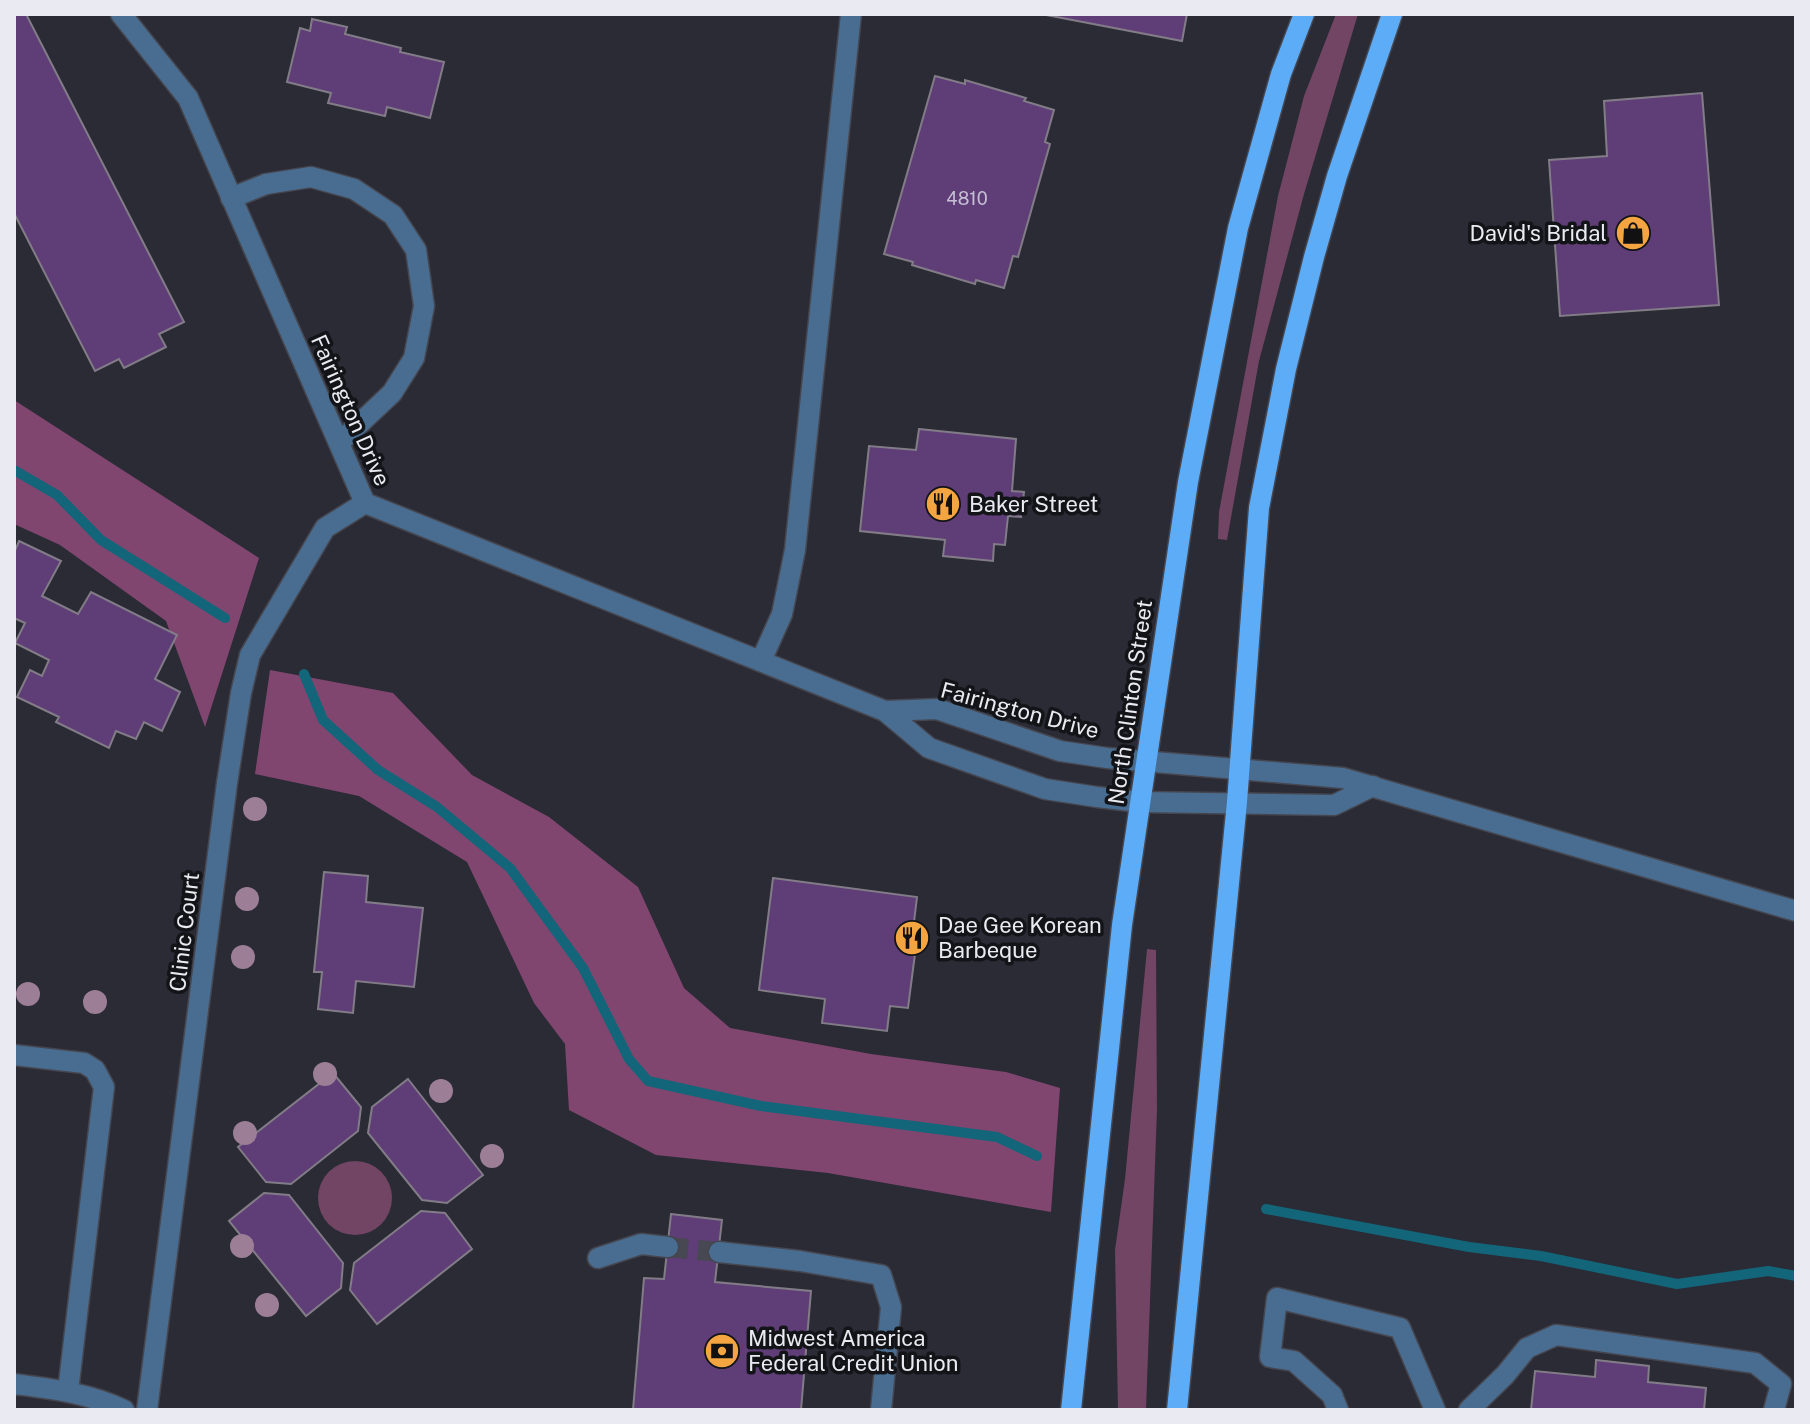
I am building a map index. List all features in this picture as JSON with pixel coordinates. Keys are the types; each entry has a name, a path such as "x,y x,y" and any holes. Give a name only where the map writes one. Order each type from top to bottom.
{"main road":[{"name":"North Clinton Street","path":"1071,1410 1122,925 1188,482 1238,228 1281,74 1304,14"},
{"path":"1177,1410 1237,802 1259,508 1290,355 1337,176 1392,14"}],"street":[{"name":"Fairington Drive","path":"121,14 188,98 365,503 885,711 929,748 1045,789 1140,802 1334,805 1373,786"},
{"path":"761,661 782,614 795,550 851,14"},
{"path":"231,198 266,184 311,177 354,189 393,215 416,250 424,306 414,358 392,393 339,443"},
{"name":"Clinic Court","path":"147,1410 227,783 250,655 325,528 365,503"},
{"name":"Fairington Drive","path":"885,711 937,709 1060,751 1343,778 1796,911"},
{"path":"14,1055 84,1063 95,1070 104,1087 68,1391"},
{"path":"598,1258 641,1244 668,1247"},
{"path":"719,1252 800,1261 881,1275 891,1307 881,1410"},
{"path":"1338,1410 1332,1395 1294,1361 1270,1357 1277,1298 1400,1328 1435,1410"},
{"path":"1469,1410 1527,1348 1556,1335 1755,1363 1781,1384 1774,1410"},
{"path":"14,1384 68,1391 113,1408"}],"shaded area":[{"path":"1336,14 1358,14 1304,194 1259,361 1227,540 1218,539 1219,512 1278,196 1304,96"},
{"path":"14,400 259,558 205,727 166,621 60,545 14,524"},
{"path":"270,670 393,693 472,775 549,817 638,887 684,988 730,1028 871,1054 1006,1072 1060,1088 1051,1212 828,1173 656,1155 569,1110 565,1044 534,1003 467,862 359,796 255,774"},
{"path":"1147,949 1156,950 1157,1110 1146,1410 1118,1410 1115,1250 1125,1179"},
{"path":"348,1161 362,1161 376,1167 386,1177 392,1198 390,1212 376,1229 362,1235 348,1235 334,1229 324,1219 318,1205 318,1191 324,1177 334,1167"}],"building":[{"path":"14,14 26,14 184,322 159,334 166,347 124,368 119,359 95,371 14,213"},
{"path":"1041,14 1187,14 1182,41"},
{"path":"312,19 347,27 345,34 401,48 400,52 444,62 430,118 387,107 385,116 328,103 331,93 287,82 300,28 310,31"},
{"path":"935,76 965,84 965,80 1026,98 1024,101 1054,110 1045,142 1050,144 1018,257 1013,256 1004,288 976,280 975,284 884,254"},
{"name":"David's Bridal","path":"1702,93 1719,305 1560,316 1549,160 1607,156 1604,101"},
{"name":"Baker Street","path":"919,429 1016,439 1012,491 1024,492 1021,517 1008,516 1005,545 994,544 993,561 943,556 945,540 860,531 869,446 916,450"},
{"path":"19,541 61,561 42,596 78,614 91,592 177,635 155,679 180,692 162,731 144,722 136,739 116,731 109,748 56,722 59,717 17,697 30,670 42,676 49,660 15,643 25,623 14,618 14,553"},
{"path":"324,872 368,876 366,902 423,908 414,987 356,981 353,1013 318,1009 322,972 314,972"},
{"path":"773,878 917,897 914,922 919,923 908,1008 890,1006 887,1031 822,1023 825,999 759,990"},
{"path":"333,1073 361,1107 358,1131 291,1184 266,1182 238,1147"},
{"path":"408,1079 483,1175 447,1203 422,1200 368,1133 372,1107"},
{"path":"264,1193 289,1195 343,1263 341,1288 306,1316 229,1221"},
{"path":"421,1211 445,1213 472,1249 377,1324 350,1290 354,1263"},
{"name":"Midwest America Federal Credit Union","path":"671,1214 722,1220 715,1282 811,1291 801,1410 633,1410 644,1278 664,1279"},
{"path":"1596,1360 1649,1366 1648,1382 1706,1388 1704,1410 1531,1410 1535,1371 1595,1377"}],"waterway":[{"path":"14,470 57,495 101,540 225,618"},
{"path":"304,674 323,720 378,770 437,807 510,868 583,968 629,1059 648,1081 761,1106 997,1137 1037,1156"},
{"path":"1266,1209 1469,1247 1541,1256 1677,1284 1768,1271 1796,1276"}],"tunnel":[{"path":"668,1247 719,1252"}],"place":[{"name":"David's Bridal","path":"1633,233"},
{"name":"Baker Street","path":"943,504"},
{"name":"Dae Gee Korean Barbeque","path":"912,938"},
{"name":"Midwest America Federal Credit Union","path":"722,1351"}]}
